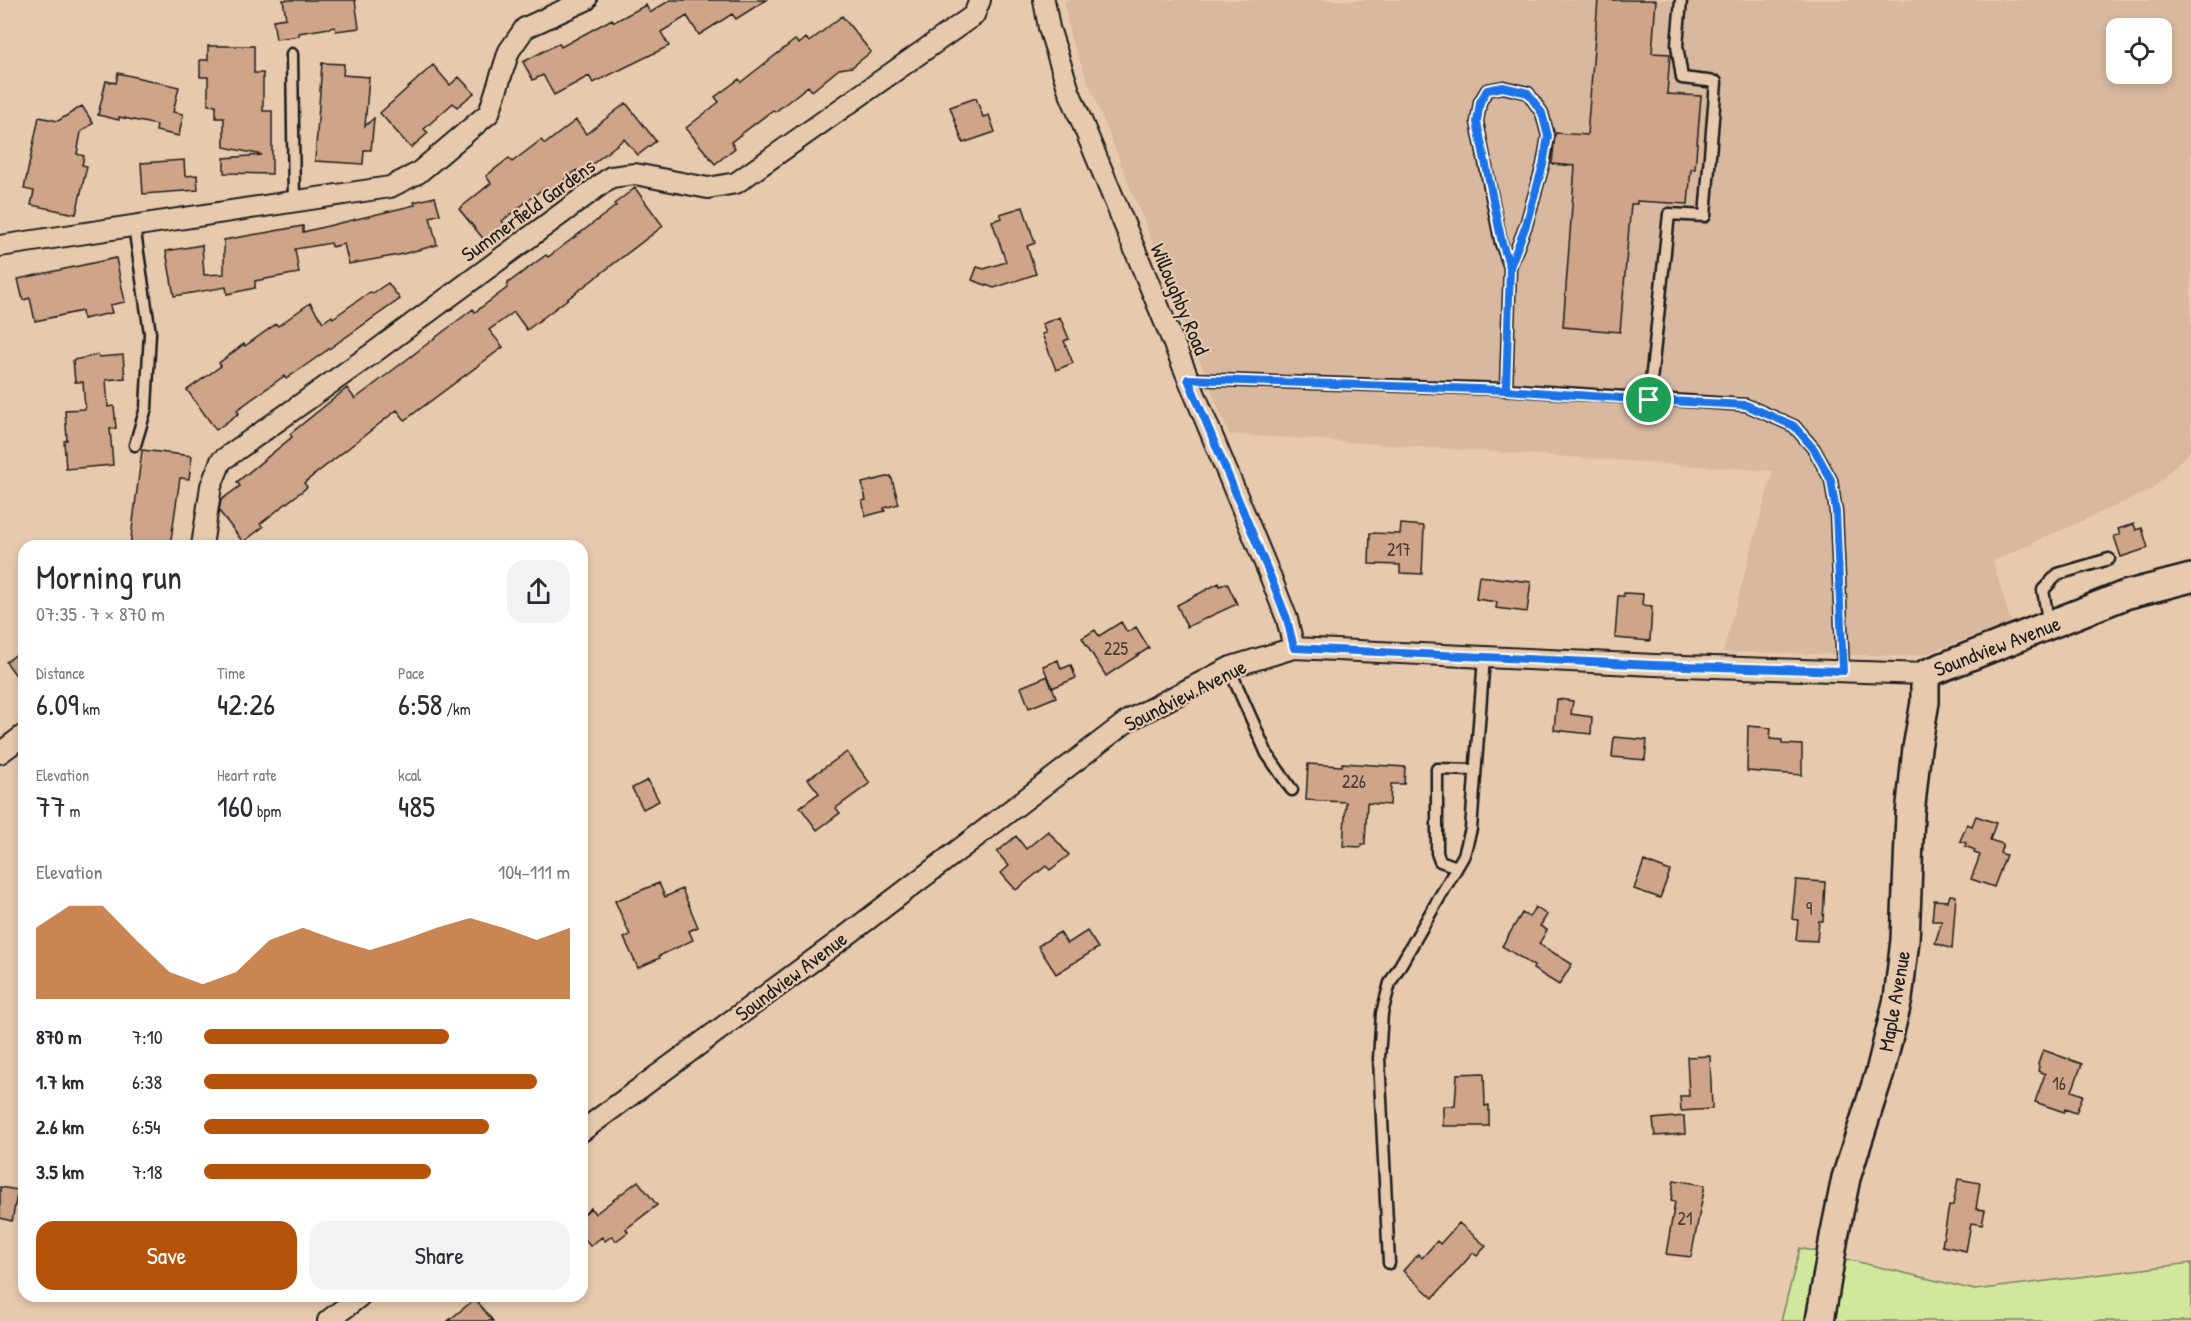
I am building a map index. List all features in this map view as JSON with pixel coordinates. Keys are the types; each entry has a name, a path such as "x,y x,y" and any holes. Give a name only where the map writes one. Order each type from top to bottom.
{"main road":[{"name":"Soundview Avenue","path":"1925,674 2125,595 2191,578"},
{"name":"Maple Avenue","path":"1820,1321 1846,1178 1880,1072 1898,999 1905,940 1910,814 1917,748 1925,702 1925,674"}],"street":[{"path":"0,246 390,187 418,173 489,113 509,51 525,28 586,0"},
{"name":"Summerfield Gardens","path":"203,540 211,486 221,461 373,353 611,177 635,174 708,188 736,183 974,15 980,0"},
{"name":"Willoughby Road","path":"1044,0 1049,28 1069,91 1269,573 1287,619 1294,648"},
{"name":"Soundview Avenue","path":"588,1127 1129,720 1229,668 1294,648 1925,674"},
{"path":"0,753 18,740"},
{"path":"328,1321 350,1302"}],"lane":[{"path":"1649,400 1669,214 1705,216 1716,82 1682,78 1677,45 1681,0"},
{"path":"292,54 294,202"},
{"path":"1506,390 1510,267 1543,165 1548,136 1542,113 1528,93 1503,87 1487,90 1480,102 1477,122 1502,243 1510,267"},
{"path":"134,226 150,333 146,408 135,445"},
{"path":"1188,379 1506,390 1746,405 1794,426 1814,449 1831,480 1836,512 1843,671"},
{"path":"2049,626 2043,590 2058,574 2109,559"},
{"path":"1389,1263 1379,1058 1382,1013 1390,983 1464,855 1471,829 1484,657"},
{"path":"1229,668 1267,754 1292,790"},
{"path":"1457,867 1440,861 1437,853 1437,770 1475,770"}],"shaded area":[{"path":"1064,0 2191,0 2191,450 2151,490 1993,561 2011,623 1925,654 1905,656 1723,652 1773,471 1229,434 1071,39"}],"green space":[{"path":"1800,1248 1975,1290 2191,1263 2191,1321 1781,1321"}],"building":[{"path":"283,0 355,0 359,28 336,31 335,27 276,39 273,20 286,18"},
{"path":"670,0 766,0 736,19 732,14 699,35 687,16 661,32 669,46 593,83 589,76 554,95 543,75 533,80 523,62 559,43 561,47 612,19 614,22 646,5 650,13"},
{"path":"1598,0 1656,0 1652,53 1670,54 1667,94 1701,96 1695,169 1691,169 1688,204 1637,201 1637,204 1631,204 1620,332 1563,327 1575,166 1552,164 1555,133 1587,135"},
{"path":"842,16 871,52 852,67 839,69 812,91 808,86 775,112 773,110 731,142 735,148 715,164 686,128 719,102 715,97 739,79 741,82 795,40 799,44 806,38 809,42"},
{"path":"208,46 254,46 254,73 263,73 263,111 272,111 272,174 224,173 224,158 262,155 224,147 224,118 216,118 216,105 208,105 208,77 200,77 200,60 208,60"},
{"path":"322,63 344,64 343,75 369,77 365,126 374,118 371,150 364,150 363,164 315,161"},
{"path":"433,65 450,85 459,77 474,93 457,107 453,103 424,129 428,133 411,148 380,113"},
{"path":"118,73 179,87 173,112 183,114 179,136 156,131 157,125 98,115 106,81 116,83"},
{"path":"976,98 983,117 989,115 995,132 963,143 950,107"},
{"path":"626,103 656,141 638,155 624,139 580,174 577,170 548,193 544,188 502,221 510,231 490,247 459,209 491,183 486,176 509,158 512,162 541,140 545,144 576,120 586,134"},
{"path":"82,106 93,123 81,132 77,154 84,156 82,165 87,166 76,214 31,205 34,191 24,189 39,117 58,121"},
{"path":"184,160 185,176 197,175 198,190 143,194 141,163"},
{"path":"635,188 663,226 527,330 514,312 489,330 503,347 405,420 397,410 304,483 307,487 260,524 263,527 246,540 241,540 219,511 221,500 240,486 237,482 292,437 290,434 347,388 355,399 473,309 475,312 507,288 508,283 546,255 548,257 616,206 614,204"},
{"path":"435,197 440,214 430,217 437,245 349,264 344,244 332,247 331,243 295,249 299,273 255,281 255,288 227,294 226,287 174,296 166,251 202,245 204,275 224,274 224,240 303,226 303,232 415,205 414,202"},
{"path":"1023,207 1035,243 1027,246 1036,274 994,288 972,280 977,267 984,269 1006,262 992,221 1002,218 1000,214"},
{"path":"116,258 125,302 110,305 112,313 83,319 82,311 35,321 30,298 23,300 18,279"},
{"path":"388,283 400,299 286,379 284,376 237,410 239,413 216,430 187,390 221,366 219,363 244,344 245,346 276,324 278,326 310,303 323,322"},
{"path":"1060,317 1069,339 1064,341 1073,363 1056,370 1042,334 1046,333 1042,324"},
{"path":"98,355 99,357 123,355 125,378 106,380 108,407 114,406 116,428 110,429 113,465 66,469 65,410 85,409 83,382 75,382 73,360"},
{"path":"142,450 192,456 189,479 180,478 171,540 131,540"},
{"path":"891,476 899,504 866,516 862,501 866,500 862,483"},
{"path":"1401,524 1424,526 1422,574 1400,573 1400,565 1369,564 1370,533 1400,534"},
{"path":"2134,524 2136,530 2142,528 2148,548 2121,557 2114,536 2120,535 2118,529"},
{"path":"1479,576 1531,582 1527,612 1496,608 1497,602 1476,599"},
{"path":"1219,583 1220,586 1227,583 1237,604 1187,627 1177,605"},
{"path":"1624,593 1643,594 1642,605 1652,606 1650,641 1615,638 1618,596 1624,596"},
{"path":"1121,622 1127,632 1136,627 1149,648 1106,676 1082,638 1095,630 1099,636"},
{"path":"18,653 18,678 6,662"},
{"path":"1058,660 1061,669 1071,665 1076,678 1052,688 1043,666"},
{"path":"1048,676 1056,697 1029,708 1021,687"},
{"path":"1557,699 1573,701 1571,714 1592,717 1591,734 1554,730"},
{"path":"1748,726 1771,728 1770,739 1782,740 1782,744 1802,745 1802,775 1747,771"},
{"path":"1614,737 1647,740 1645,760 1612,757"},
{"path":"847,752 870,783 836,808 840,813 817,830 800,807 819,793 808,779"},
{"path":"1342,763 1405,767 1404,784 1391,784 1390,805 1367,803 1365,844 1361,847 1343,846 1346,802 1306,800 1308,764 1342,766"},
{"path":"648,780 659,801 643,809 632,788"},
{"path":"1976,816 1996,823 1990,840 2003,844 2000,853 2006,855 1994,887 1971,879 1980,855 1965,846 1966,843 1960,841 1967,824 1972,826"},
{"path":"1048,831 1069,855 1050,870 1046,866 1016,890 1001,873 1009,866 997,852 1016,836 1026,849"},
{"path":"1644,861 1670,871 1660,898 1634,889"},
{"path":"1796,880 1825,882 1823,921 1819,921 1817,941 1796,940 1798,920 1792,919"},
{"path":"659,883 665,897 682,889 698,927 689,931 693,940 638,968 624,938 630,935 615,901"},
{"path":"1950,895 1956,896 1952,949 1935,943 1942,921 1932,921 1934,900 1948,901"},
{"path":"1535,907 1547,915 1540,926 1547,930 1539,944 1572,964 1559,985 1502,946 1522,913 1529,917"},
{"path":"1087,931 1098,948 1056,974 1038,946 1060,932 1067,944"},
{"path":"2043,1050 2082,1064 2072,1091 2083,1095 2076,1113 2065,1109 2064,1112 2035,1102 2045,1074 2038,1071"},
{"path":"1710,1056 1712,1109 1681,1111 1680,1096 1689,1096 1687,1057"},
{"path":"1484,1073 1485,1106 1489,1105 1489,1126 1443,1126 1443,1106 1455,1106 1457,1074"},
{"path":"1684,1116 1685,1134 1655,1136 1653,1119"},
{"path":"1958,1179 1980,1183 1976,1209 1985,1210 1982,1225 1971,1223 1966,1251 1942,1246 1949,1206 1953,1205"},
{"path":"1674,1180 1705,1185 1691,1257 1666,1254 1675,1202 1671,1201"},
{"path":"638,1181 657,1205 626,1229 628,1232 616,1241 612,1236 605,1241 602,1237 590,1246 588,1244 588,1211 591,1208 595,1214"},
{"path":"0,1187 18,1190 12,1221 0,1218"},
{"path":"1459,1223 1486,1246 1477,1256 1473,1253 1433,1298 1403,1271 1418,1254 1422,1258 1437,1241 1440,1244"},
{"path":"471,1302 477,1302 493,1321 448,1321"}],"route":[{"path":"1649,400 1506,390 1510,267 1502,243 1477,122 1480,102 1487,90 1503,87 1528,93 1542,113 1548,136 1543,165 1526,225 1510,267 1508,328 1506,390 1188,379 1269,573 1287,619 1294,648 1654,665 1843,671 1836,512 1831,480 1814,449 1794,426 1746,405 1649,400"}]}
